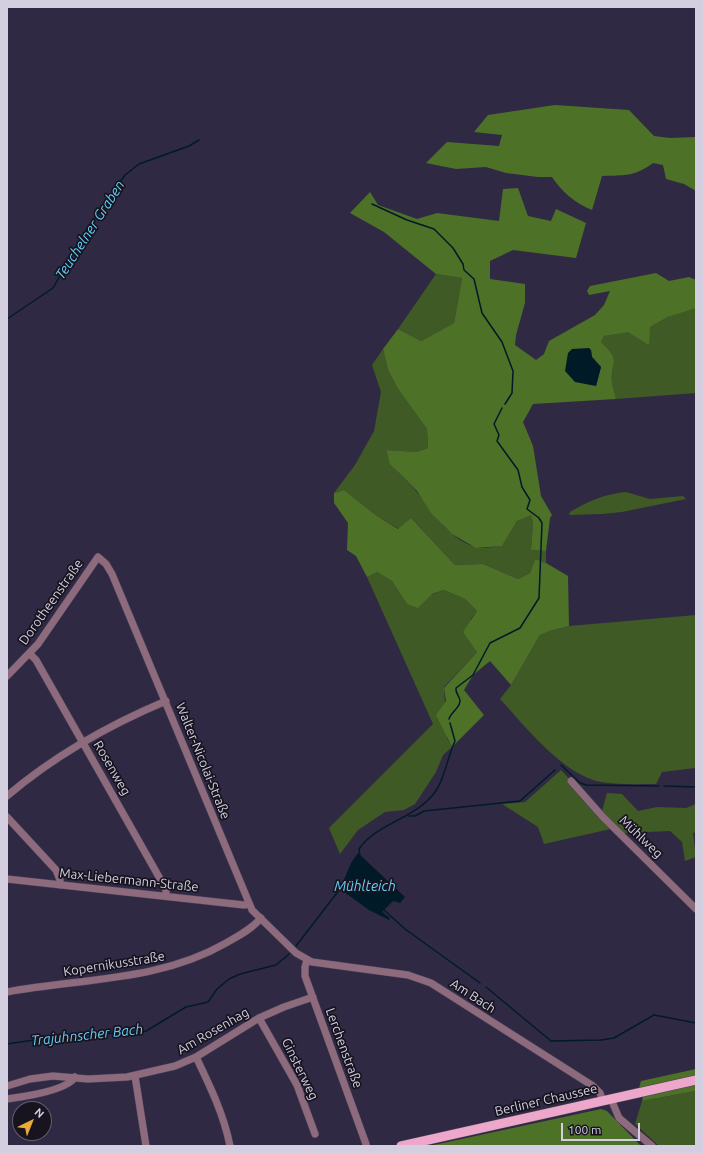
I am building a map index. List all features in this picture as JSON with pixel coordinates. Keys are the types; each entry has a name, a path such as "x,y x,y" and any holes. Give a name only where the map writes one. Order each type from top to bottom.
{"main road":[{"name":"Berliner Chaussee","path":"402,1146 696,1080"}],"street":[{"name":"Dorotheenstraße","path":"7,676 30,654 98,557"},
{"name":"Walter-Nicolai-Straße","path":"98,557 106,564 112,574 249,904 261,918 296,952 307,960"},
{"name":"Rosenweg","path":"30,654 36,660 164,884 166,896"},
{"path":"7,796 50,763 83,742 114,725 166,701"},
{"name":"Mühlweg","path":"571,781 602,816 696,909"},
{"path":"7,817 56,870 60,880 60,885"},
{"name":"Max-Liebermann-Straße","path":"7,879 244,905 249,904"},
{"name":"Kopernikusstraße","path":"7,992 134,976 174,966 224,945 261,918"},
{"name":"Lerchenstraße","path":"307,960 305,976 366,1144"},
{"name":"Am Bach","path":"307,960 316,963 422,978 593,1086 607,1100 619,1118 652,1146"},
{"name":"Am Rosenhag","path":"7,1086 38,1077 60,1075 103,1079 135,1076 175,1066 196,1057 259,1018 313,997"},
{"name":"Ginsterweg","path":"259,1018 297,1085 315,1134"},
{"path":"196,1057 213,1093 226,1128 230,1146"},
{"path":"135,1076 146,1146"},
{"path":"7,1099 53,1089 70,1083 75,1077"}],"green space":[{"path":"555,105 629,110 654,136 670,138 696,137 696,191 684,184 666,179 663,165 653,163 635,173 602,176 592,210 569,196 560,188 552,177 538,177 506,173 486,167 456,169 426,163 447,142 499,146 502,135 474,132 488,115"},
{"path":"518,188 528,216 551,221 556,209 586,223 576,258 513,250 490,261 490,279 525,284 525,303 516,335 515,345 536,360 544,354 549,341 595,315 604,305 610,291 589,295 587,291 590,286 656,273 669,281 689,277 696,280 696,308 668,317 650,327 649,345 628,332 604,336 601,342 614,358 612,383 616,399 533,404 523,422 533,446 541,496 552,515 550,518 546,551 531,550 533,523 531,515 517,521 502,546 476,548 452,534 431,513 417,491 390,464 386,450 416,452 428,448 427,429 398,389 388,370 383,349 398,329 421,341 454,323 462,278 436,274 384,232 350,213 370,192 378,205 417,219 437,213 499,221 503,189","holes":["572,349 591,350 592,357 601,367 596,386"]},
{"path":"436,274 462,278 454,323 421,341 398,329"},
{"path":"695,307 696,393 616,399 612,383 614,358 601,342 604,336 650,327 668,317"},
{"path":"383,349 388,370 398,389 427,429 428,448 416,452 386,450 394,467 449,531 465,543 475,547 485,548 502,546 517,521 531,514 533,523 531,550 546,551 546,563 535,559 530,573 518,579 483,564 455,565 411,518 399,529 377,516 344,490 334,493 355,465 374,431 381,392 372,365"},
{"path":"344,490 377,516 398,529 411,518 455,565 483,564 518,579 530,573 535,559 546,563 568,576 569,626 540,635 511,685 490,661 473,675 464,690 484,715 452,747 436,715 446,701 444,688 477,652 463,632 477,611 465,599 444,590 432,594 418,608 407,604 392,581 377,572 367,577 356,556 347,550 348,523 334,503 334,493"},
{"path":"626,492 650,499 683,496 686,499 622,512 569,515 570,512 597,499 611,494"},
{"path":"377,572 392,581 407,604 444,590 465,599 477,611 471,619 477,652 444,687 447,738 452,747 443,755 436,772 415,804 404,810 385,812 358,830 340,854 329,828 433,724 367,577"},
{"path":"696,615 696,768 662,772 656,784 608,783 587,778 559,760 533,735 500,699 511,685 540,635 569,626"},
{"path":"561,770 615,828 544,844 538,827 502,804 525,802"},
{"path":"607,793 622,794 638,811 657,807 686,808 696,804 696,832 693,833 696,857 685,861 682,842 670,831 624,833 602,811"},
{"path":"696,1069 696,1075 639,1088 641,1081"},
{"path":"696,1084 696,1091 642,1101 643,1096"},
{"path":"696,1091 696,1146 659,1146 635,1124 642,1101"},
{"path":"601,1109 607,1111 641,1146 429,1146"}],"water":[{"path":"589,348 591,350 592,357 601,367 596,386 575,382 565,371 568,353 572,349"},
{"name":"Mühlteich","path":"358,853 405,897 400,903 393,901 382,912 390,918 389,920 369,910 340,889 351,863"}],"waterway":[{"name":"Teuchelner Graben","path":"7,319 53,288 84,233 125,175 139,164 189,146 199,140"},
{"path":"372,204 407,220 434,229 453,248 463,264 464,270 474,279 482,313 502,342 513,371 512,393 505,404"},
{"path":"449,719 460,703 456,688 473,675 490,643 520,628 539,598 542,523 539,518 527,509 530,500 522,487 518,470 497,441 499,435 494,424 502,408"},
{"path":"360,857 359,849 374,834 423,805 435,792 442,778 455,741 450,723"},
{"path":"561,765 580,783 586,785 659,786"},
{"path":"409,816 415,816 424,811 520,801 555,770"},
{"path":"664,786 696,787"},
{"name":"Trajuhnscher Bach","path":"296,946 340,889"},
{"path":"383,909 405,929 480,983"},
{"name":"Trajuhnscher Bach","path":"7,1044 74,1034 139,1033 146,1031 186,1007 208,1002 217,989 229,979 240,974 276,965 289,954"},
{"path":"486,987 551,1041 601,1040 614,1038 654,1015 696,1023"}]}
